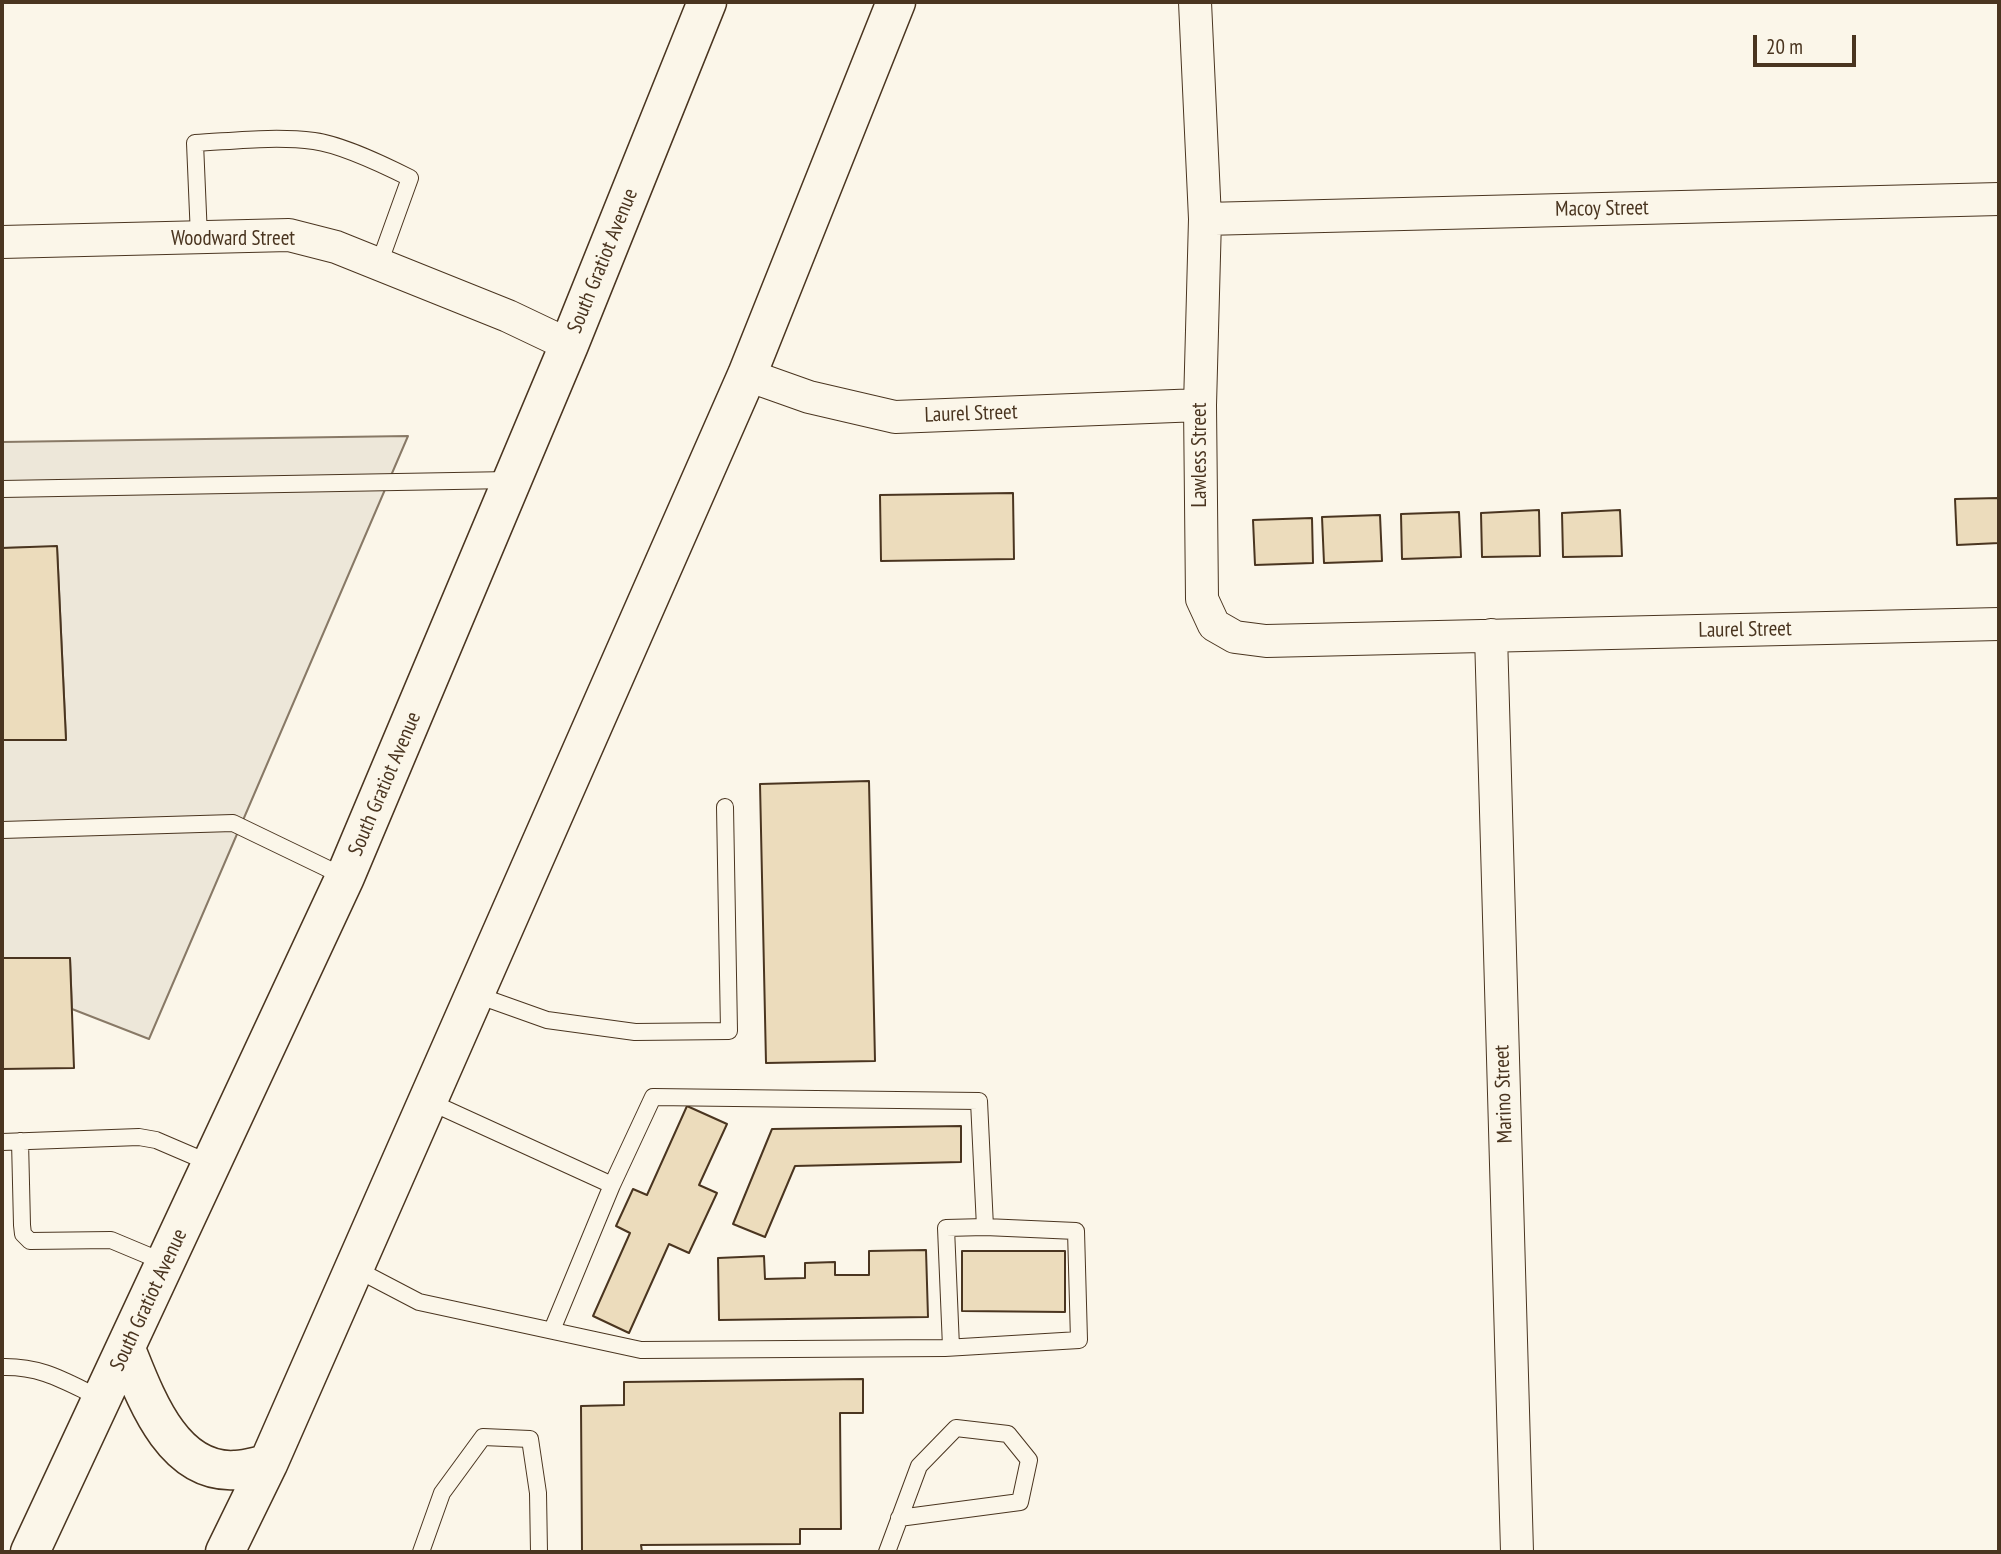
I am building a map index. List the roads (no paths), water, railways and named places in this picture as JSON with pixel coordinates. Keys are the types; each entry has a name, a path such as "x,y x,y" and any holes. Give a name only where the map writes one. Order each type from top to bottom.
{"main road":[{"name":"South Gratiot Avenue","path":"30,1552 345,877 569,345 707,2"},
{"path":"225,1552 268,1464 747,375 896,2"},
{"path":"126,1349 148,1403 170,1438 190,1457 211,1466 234,1471 268,1464"}],"street":[{"name":"Lawless Street","path":"1195,2 1205,219 1200,405 1202,599 1214,625 1236,637 1266,641 1491,635"},
{"name":"Macoy Street","path":"1205,219 1999,199"},
{"name":"Woodward Street","path":"2,242 289,235 337,247 508,316 569,345"},
{"name":"Laurel Street","path":"747,375 809,397 895,417 1200,405"},
{"name":"Laurel Street","path":"1491,635 1999,624"},
{"name":"Marino Street","path":"1491,635 1517,1552"}],"lane":[{"path":"199,237 195,143 269,140 316,142 379,162 410,178 379,264"},
{"path":"2,489 513,480"},
{"path":"474,994 547,1020 635,1032 729,1031 725,807"},
{"path":"2,830 233,823 345,877"},
{"path":"552,1331 612,1185 653,1097 979,1101 985,1227"},
{"path":"427,1101 612,1185"},
{"path":"2,1142 139,1137 156,1140 212,1164"},
{"path":"20,1142 22,1225 23,1234 30,1241 111,1240 166,1263"},
{"path":"354,1268 419,1302 641,1350 951,1347 1079,1340 1076,1230 946,1228 951,1347"},
{"path":"2,1367 24,1366 48,1373 102,1399"},
{"path":"887,1552 899,1518 919,1466 957,1428 1008,1434 1029,1460 1020,1502 899,1518"},
{"path":"421,1552 442,1493 482,1437 530,1439 538,1493 538,1552"}]}
